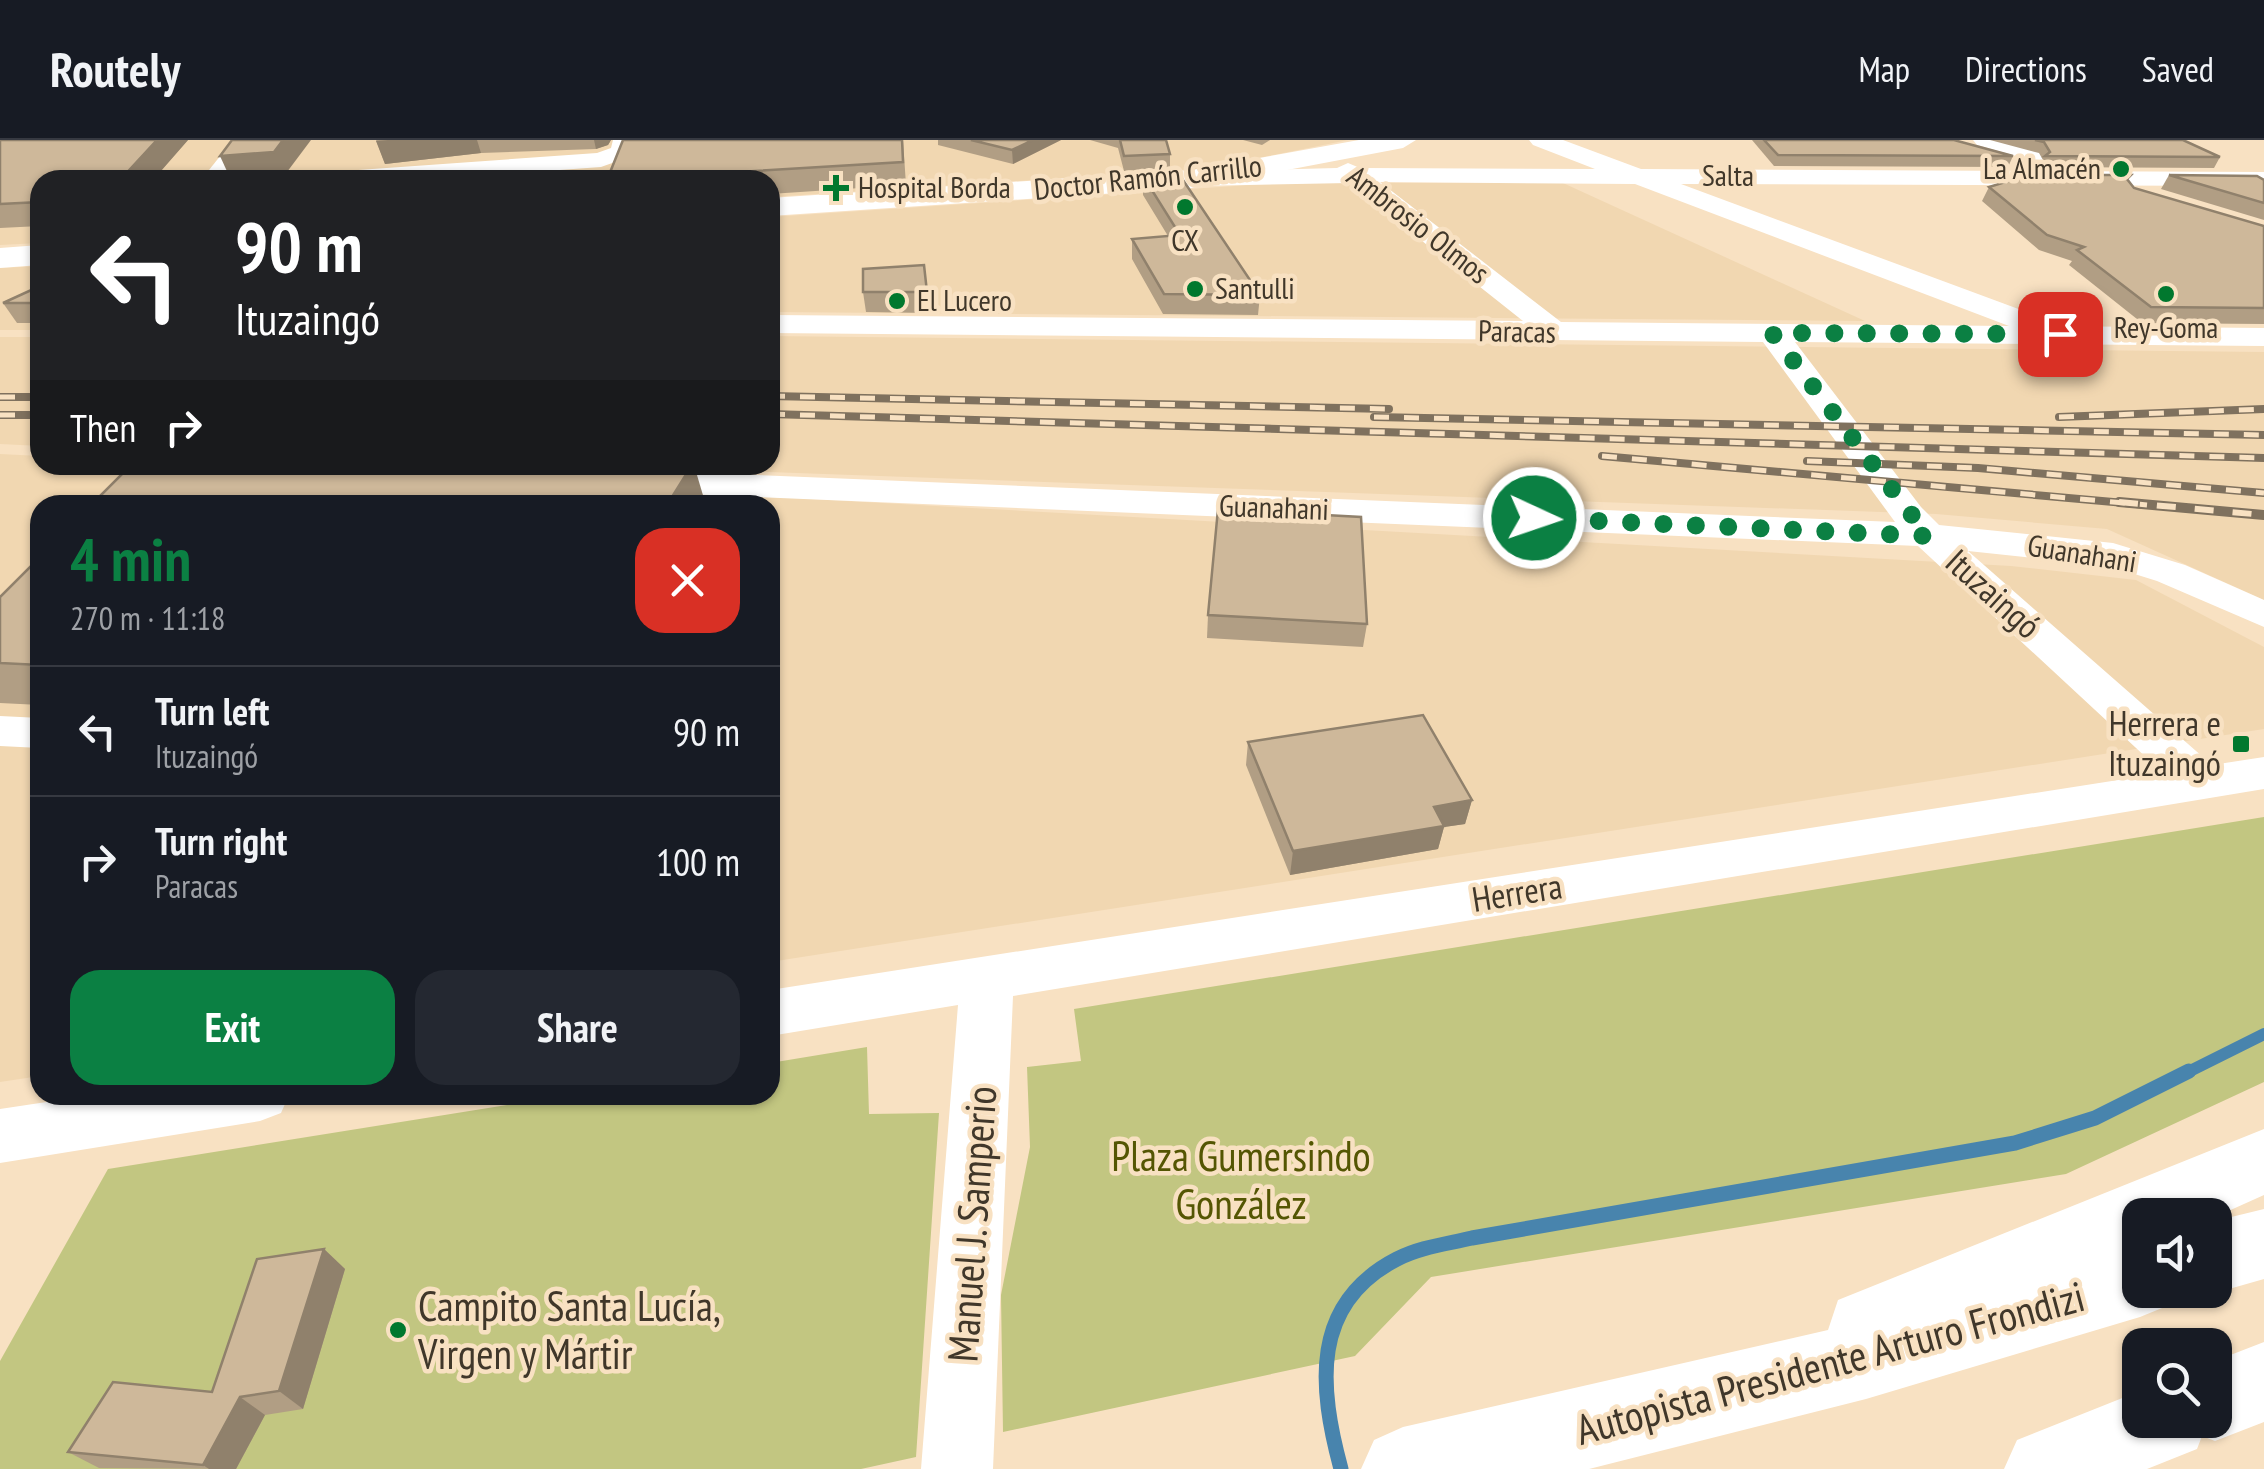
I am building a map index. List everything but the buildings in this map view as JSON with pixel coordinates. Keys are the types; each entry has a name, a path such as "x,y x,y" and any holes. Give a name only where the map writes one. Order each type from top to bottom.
{"main road":[{"name":"Doctor Ramón Carrillo","path":"780,206 1192,180 1318,152 1403,140"},
{"path":"0,258 30,256"},
{"path":"2179,1198 2264,1161"},
{"path":"1647,1414 2122,1222"},
{"path":"2232,1252 2264,1244"},
{"name":"Autopista Presidente Arturo Frondizi","path":"1421,1465 1647,1414 1979,1328 2122,1285"},
{"path":"2232,1394 2264,1382"},
{"path":"2046,1469 2123,1438"}],"street":[{"path":"221,170 245,140"},
{"path":"523,170 601,160 621,152 625,140"},
{"path":"1541,140 2060,334"},
{"path":"1985,140 2121,179"},
{"path":"1956,141 2084,178 2179,197"},
{"name":"Ambrosio Olmos","path":"1318,152 1354,175 1555,332"},
{"name":"Salta","path":"1192,180 1354,175 2084,178 2121,179 2179,197 2264,179"},
{"name":"Paracas","path":"780,324 1555,332 1781,344 2060,334 2264,337"},
{"name":"Ituzaingó","path":"1781,344 1918,525 2203,783"},
{"name":"Guanahani","path":"611,480 1918,525 2113,554 2171,572 2264,616"},
{"path":"0,731 30,732"},
{"name":"Herrera","path":"780,1011 2264,773"},
{"name":"Manuel J. Samperio","path":"957,1469 978,1092 986,1023 985,979"},
{"path":"0,1136 197,1105"}],"shaded area":[{"name":"Hospital Borda","path":"0,140 1348,140 1204,169 780,196 780,170 30,170 30,244 0,245"},
{"path":"1278,183 1563,183 1865,321 780,312 780,216"},
{"path":"30,266 30,330 0,330 0,268"},
{"path":"780,336 2264,352 2264,600 2107,529 1936,514 780,472"},
{"path":"0,337 30,337 30,446 0,444"},
{"path":"0,454 30,456 30,475 380,475 739,495 30,495 30,1078 0,1082"},
{"path":"780,497 2011,566 2136,580 2264,647 2264,729 780,960"}],"green space":[{"name":"Plaza Gumersindo González","path":"2264,817 2264,1082 2066,1174 1431,1277 1355,1356 1003,1432 1001,1295 1030,1147 1027,1067 1081,1061 1074,1009"},
{"path":"867,1047 869,1114 939,1113 916,1457 861,1469 0,1469 0,1361 108,1169 508,1105 780,1105 780,1061"}],"waterway":[{"path":"2184,1074 2264,1034"},
{"path":"1341,1469 1328,1408 1328,1350 1348,1299 1397,1259 1472,1238 2015,1143 2095,1118 2189,1071"}],"railway":[{"path":"780,396 1389,409"},
{"path":"0,397 30,397"},
{"path":"2059,417 2264,409"},
{"path":"780,414 2264,458"},
{"path":"0,415 30,415"},
{"path":"1374,417 2264,435"},
{"path":"1602,456 2147,505"},
{"path":"1807,461 1978,468 2264,493"},
{"path":"2119,502 2264,515"}],"place":[{"name":"La Almacén","path":"2121,169"},
{"name":"Hospital Borda","path":"836,188"},
{"name":"CX","path":"1185,207"},
{"name":"Santulli","path":"1195,289"},
{"name":"Rey-Goma","path":"2166,294"},
{"name":"El Lucero","path":"897,301"},
{"name":"Herrera e Ituzaingó","path":"2241,744"},
{"name":"Campito Santa Lucía, Virgen y Mártir","path":"398,1330"}],"route":[{"path":"1534,518 1928,536 1908,515 1772,333 2060,334"}]}
